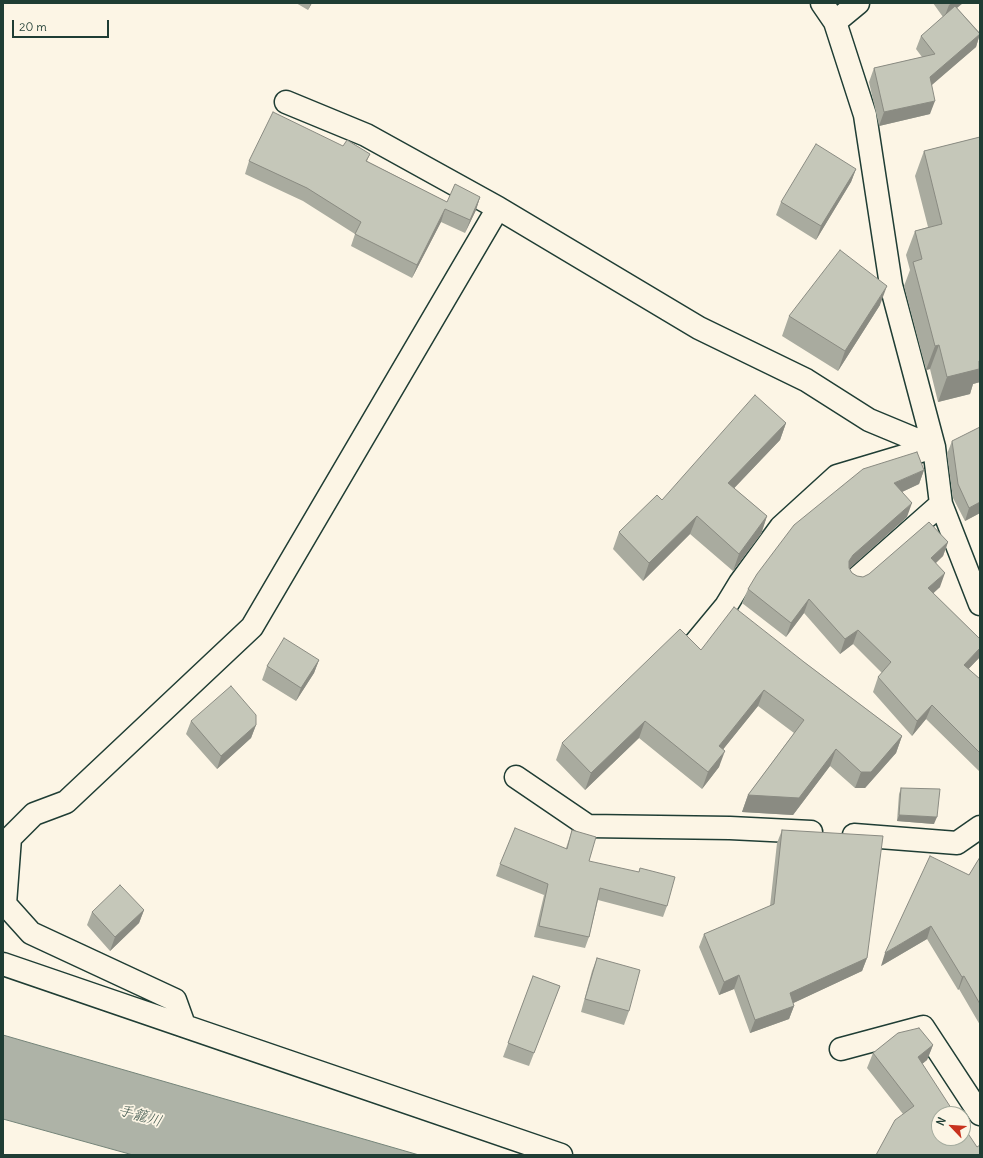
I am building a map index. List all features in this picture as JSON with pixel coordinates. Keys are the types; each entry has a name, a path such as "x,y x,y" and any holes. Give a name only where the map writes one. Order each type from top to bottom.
{"street":[{"path":"822,3 835,22 865,115 891,285 934,447 941,504 980,604"},
{"path":"835,22 858,3"},
{"path":"286,102 366,135 498,208 699,328 806,380 869,420 934,447"},
{"path":"184,1025 175,1000 31,933 5,904 10,838 34,814 66,802 252,627 498,208"},
{"path":"692,647 732,611 740,582 781,527 837,476 934,447"},
{"path":"856,579 941,504"},
{"path":"516,777 588,826 730,828 832,833 957,843 980,827"},
{"path":"3,964 561,1155"},
{"path":"841,1049 923,1027 980,1114"}],"water":[{"name":"手籠川","path":"3,1035 419,1155 133,1155 3,1119"}],"building":[{"path":"955,6 980,34 930,77 935,101 884,112 874,68 935,54 921,36"},
{"path":"273,112 343,146 347,140 370,154 366,161 447,202 455,184 480,197 470,220 445,209 417,265 355,234 361,222 307,188 249,161"},
{"path":"980,137 979,369 947,377 939,345 935,346 913,262 922,259 915,231 942,224 924,151"},
{"path":"816,144 856,169 821,226 781,202"},
{"path":"840,250 887,286 845,351 789,316"},
{"path":"755,395 786,423 728,483 767,516 739,554 697,516 649,563 619,532 657,495 662,500"},
{"path":"980,427 980,502 969,508 958,484 952,441"},
{"path":"917,452 924,470 894,483 912,503 853,555 849,561 849,568 852,573 857,576 863,577 869,574 929,522 948,542 931,558 945,573 928,588 980,639 980,648 964,665 980,679 980,753 932,705 917,721 878,677 891,662 858,630 845,639 809,599 791,623 748,589 757,574 794,525 863,469"},
{"path":"734,607 902,736 871,772 861,772 836,749 799,798 748,795 804,720 764,690 719,746 725,751 708,772 645,721 591,773 562,743 680,629 701,650"},
{"path":"284,638 319,660 301,688 267,666"},
{"path":"231,686 256,715 256,725 221,756 191,721"},
{"path":"901,788 940,789 937,817 899,815"},
{"path":"515,828 567,849 572,830 596,837 589,861 639,872 640,868 675,877 667,906 600,888 589,937 539,926 548,884 500,864"},
{"path":"782,830 883,836 867,958 790,993 794,1006 755,1020 739,975 724,982 704,934 774,904"},
{"path":"930,856 969,875 980,857 980,1004 964,976 962,977 931,926 885,953"},
{"path":"120,885 144,910 115,937 92,912"},
{"path":"597,958 640,970 629,1011 585,999"},
{"path":"533,976 560,986 534,1053 508,1043"},
{"path":"919,1028 933,1045 918,1057 950,1106 931,1106 931,1146 971,1146 971,1138 977,1147 980,1145 980,1155 876,1155 895,1120 914,1106 873,1053 898,1033"}]}
